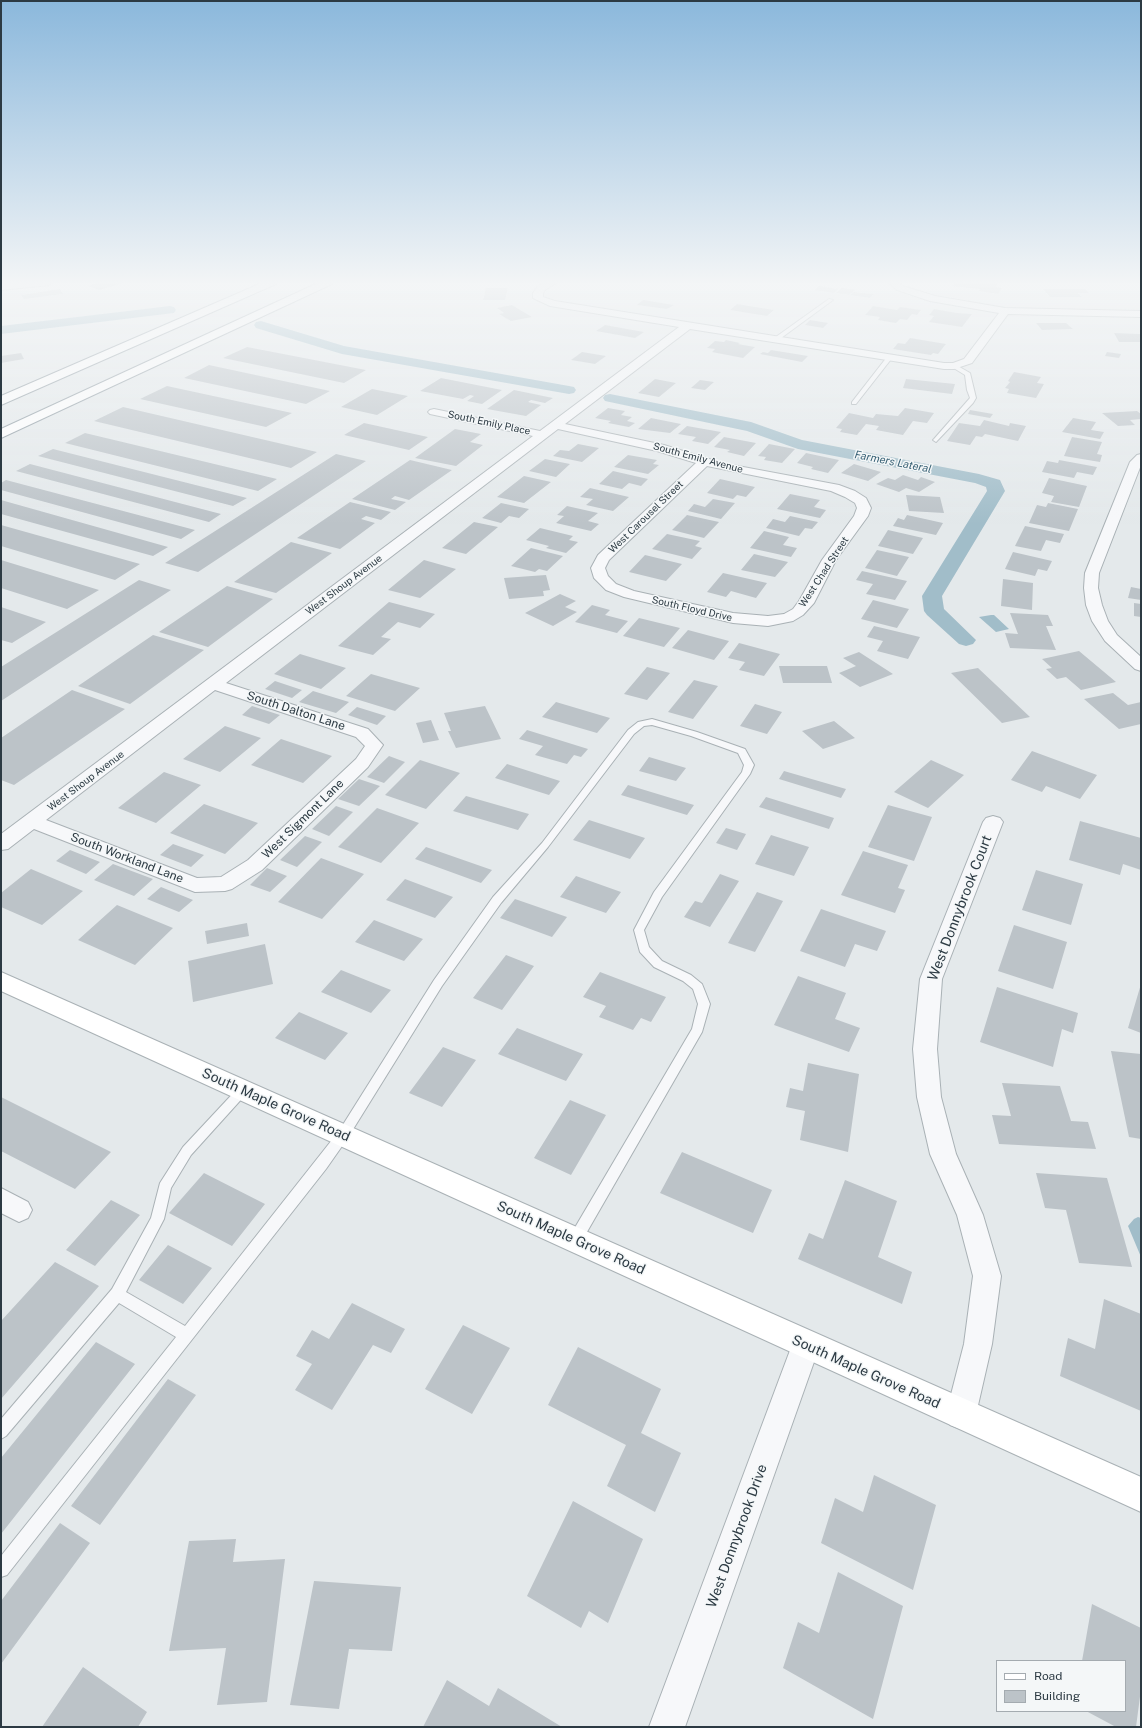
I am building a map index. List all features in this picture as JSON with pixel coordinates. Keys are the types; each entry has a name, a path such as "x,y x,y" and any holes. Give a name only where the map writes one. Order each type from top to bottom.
{"main road":[{"path":"1,401 88,363"},
{"path":"1,434 155,363"},
{"name":"South Maple Grove Road","path":"1,981 1141,1495"}],"street":[{"name":"West Shoup Avenue","path":"1,844 639,363"},
{"path":"919,363 954,366 963,363"},
{"name":"South Emily Place","path":"434,412 543,435"},
{"name":"South Emily Avenue","path":"556,425 665,449 704,462 834,488 850,494 861,502"},
{"path":"1141,458 1136,462 1092,573 1091,588 1094,605 1100,621 1111,638 1141,666"},
{"name":"West Carousel Street","path":"601,578 598,568 603,558 704,462"},
{"name":"West Chad Street","path":"788,618 798,612 806,603 829,560 861,516 864,508 861,502"},
{"name":"South Floyd Drive","path":"601,578 612,587 629,594 733,618 768,621 788,618"},
{"name":"South Dalton Lane","path":"213,684 362,733 374,745"},
{"name":"West Sigmont Lane","path":"225,884 255,865 362,763 374,745"},
{"name":"South Workland Lane","path":"32,821 195,885 225,884"},
{"name":"West Donnybrook Court","path":"961,1414 978,1344 987,1276 970,1215 943,1154 929,1097 925,1049 931,979 993,822"},
{"name":"West Donnybrook Drive","path":"667,1727 806,1345"}],"lane":[{"path":"854,402 885,363"},
{"path":"936,440 973,398 970,390 968,374 954,366"},
{"path":"1,1569 343,1135 438,983 497,900 545,846 631,732 641,724 652,722 694,734 742,752 749,765 747,772 658,895 639,930 644,949 658,964 687,978 698,987 704,1004 698,1029 575,1240"},
{"path":"1,1431 117,1294 157,1219 165,1186 187,1151 242,1090"},
{"path":"117,1294 186,1335"}],"water":[{"path":"994,615 1009,629 996,632 979,617"},
{"path":"1138,1217 1141,1218 1141,1257 1128,1226"}],"building":[{"path":"245,363 328,363 366,370 344,383"},
{"path":"209,365 330,391 306,404 184,378"},
{"path":"1014,372 1041,377 1037,383 1044,384 1036,398 1007,393 1009,389 1005,388 1010,382 1008,381"},
{"path":"441,378 502,390 482,404 467,401 474,396 470,395 463,399 420,391"},
{"path":"655,379 676,383 659,397 638,393"},
{"path":"906,379 955,384 952,394 903,388"},
{"path":"700,380 714,382 705,390 691,388"},
{"path":"167,386 292,413 266,427 140,399"},
{"path":"372,389 408,396 377,415 341,407"},
{"path":"514,390 553,398 545,403 531,400 528,402 541,405 526,416 487,409"},
{"path":"123,407 317,452 291,468 94,421"},
{"path":"608,408 625,411 621,415 632,417 627,421 635,423 629,427 608,423 611,421 595,418"},
{"path":"905,408 934,413 927,423 913,421 903,435 876,430 879,426 866,424 857,435 840,432 842,429 836,428 849,413 873,418 876,414 898,416"},
{"path":"970,410 993,414 990,418 968,414"},
{"path":"1137,411 1141,414 1141,419 1130,420 1135,425 1118,426 1102,413"},
{"path":"651,418 681,424 670,433 638,429"},
{"path":"1073,418 1096,422 1091,430 1104,432 1100,439 1062,432"},
{"path":"984,420 1009,426 1010,423 1026,426 1018,441 985,434 982,437 976,436 970,445 947,441 959,423 980,426"},
{"path":"364,423 428,437 409,450 344,435"},
{"path":"687,426 721,432 708,444 692,441 696,437 678,434"},
{"path":"455,429 481,434 470,442 483,445 456,466 415,458"},
{"path":"85,433 277,479 258,491 65,443"},
{"path":"724,437 756,443 744,456 727,452 730,450 714,447"},
{"path":"1072,437 1102,442 1097,454 1102,455 1100,462 1064,456"},
{"path":"578,444 599,448 582,462 553,456 560,450 569,451"},
{"path":"769,444 795,449 782,463 764,460 766,457 758,456"},
{"path":"53,449 247,498 233,506 38,456"},
{"path":"806,453 839,460 828,473 811,469 813,467 797,463"},
{"path":"336,454 366,461 198,572 165,563"},
{"path":"628,455 657,460 653,464 659,465 648,474 614,467"},
{"path":"545,459 570,464 556,477 529,471"},
{"path":"410,460 452,470 409,500 395,496 391,499 406,502 395,510 352,499"},
{"path":"1059,460 1097,467 1093,475 1077,472 1074,478 1042,472 1047,461 1058,463"},
{"path":"30,464 221,514 209,522 16,471"},
{"path":"854,464 881,472 868,481 841,473"},
{"path":"613,471 648,479 641,486 629,483 622,489 599,484"},
{"path":"903,475 918,480 921,477 935,482 919,492 906,488 899,492 876,484 888,478 895,480"},
{"path":"524,476 551,482 524,503 497,497"},
{"path":"1049,478 1087,486 1079,507 1051,502 1054,496 1042,493"},
{"path":"720,479 755,487 746,497 737,495 733,499 707,493"},
{"path":"6,480 195,530 181,539 1,490 1,483"},
{"path":"590,488 629,497 613,511 586,505 593,499 580,497"},
{"path":"790,494 820,500 814,507 826,510 820,518 777,509"},
{"path":"906,495 940,497 944,513 909,511"},
{"path":"713,499 735,503 721,519 688,511 694,504 705,507"},
{"path":"1,500 168,547 153,556 1,514"},
{"path":"350,502 391,512 381,520 366,516 361,519 375,523 340,549 297,538"},
{"path":"501,503 529,509 519,518 509,516 501,523 482,518"},
{"path":"1048,503 1078,509 1069,531 1029,523 1037,505 1046,507"},
{"path":"567,506 598,513 588,521 599,524 591,531 556,523 564,516 557,515"},
{"path":"687,515 719,522 704,538 672,530"},
{"path":"907,515 943,523 936,535 893,526 898,518 904,520"},
{"path":"790,516 818,522 812,529 805,528 799,536 766,528 773,519 785,522"},
{"path":"474,522 498,527 466,554 442,548"},
{"path":"1,525 140,564 115,580 1,546"},
{"path":"1025,526 1064,534 1060,543 1046,540 1041,551 1015,546"},
{"path":"540,528 573,536 569,540 578,542 566,553 546,548 549,546 526,540"},
{"path":"888,530 923,538 913,554 878,546"},
{"path":"764,531 789,537 783,545 797,548 791,557 750,548"},
{"path":"667,534 700,541 695,546 702,548 692,559 652,549"},
{"path":"291,542 332,553 276,593 234,582"},
{"path":"531,548 563,556 547,571 539,569 535,572 511,566"},
{"path":"877,550 909,557 897,576 865,568"},
{"path":"1013,552 1052,561 1047,571 1038,569 1035,576 1005,569"},
{"path":"754,554 788,562 775,577 741,570"},
{"path":"645,555 682,564 666,581 629,572"},
{"path":"1,560 99,590 67,609 1,588"},
{"path":"424,560 456,569 420,598 388,590"},
{"path":"862,571 907,581 895,600 866,594 873,584 856,580"},
{"path":"723,573 767,583 756,598 731,591 726,597 707,592"},
{"path":"546,575 550,590 543,591 544,596 509,599 504,578"},
{"path":"1003,579 1033,583 1032,610 1001,606"},
{"path":"139,580 171,590 1,701 1,667"},
{"path":"227,586 273,599 208,647 159,632"},
{"path":"1131,587 1141,589 1141,600 1128,598"},
{"path":"560,594 576,601 565,607 577,612 553,626 525,613"},
{"path":"873,600 909,609 897,628 861,619"},
{"path":"389,602 435,614 420,628 398,622 381,637 391,639 373,655 338,646"},
{"path":"1134,603 1141,604 1141,617 1134,616"},
{"path":"592,605 610,610 605,615 628,621 617,633 575,622"},
{"path":"1,607 46,622 12,643 1,640"},
{"path":"1010,613 1048,615 1053,626 1046,626 1056,650 1010,648 1005,633 1018,634"},
{"path":"639,618 680,628 664,647 623,636"},
{"path":"874,626 920,637 908,659 877,651 883,641 867,637"},
{"path":"688,630 729,641 714,660 672,648"},
{"path":"153,635 204,650 130,704 78,686"},
{"path":"739,643 780,654 764,676 739,670 745,662 728,658"},
{"path":"1079,651 1116,682 1081,690 1066,677 1057,679 1046,669 1052,668 1042,659"},
{"path":"859,652 893,674 860,687 839,673 856,666 843,658"},
{"path":"300,654 346,668 321,689 274,674"},
{"path":"779,666 827,666 832,683 783,683"},
{"path":"647,667 670,673 647,700 624,694"},
{"path":"978,668 1030,717 1002,723 951,673"},
{"path":"371,674 420,688 395,711 346,696"},
{"path":"694,680 718,686 693,719 668,712"},
{"path":"275,681 302,690 292,698 265,689"},
{"path":"72,690 125,709 14,785 1,780 1,738"},
{"path":"313,691 349,702 336,713 299,702"},
{"path":"1113,693 1128,705 1141,702 1141,724 1119,729 1084,699"},
{"path":"556,702 610,718 597,733 542,717"},
{"path":"755,704 782,712 767,734 740,726"},
{"path":"252,706 280,715 269,724 242,715"},
{"path":"485,706 501,739 456,748 448,731 451,731 444,713"},
{"path":"357,707 386,716 377,725 348,715"},
{"path":"431,720 439,740 423,743 416,723"},
{"path":"834,721 855,738 823,749 802,731"},
{"path":"225,726 261,738 220,772 183,759"},
{"path":"527,730 588,749 581,757 574,755 567,764 535,755 543,746 519,739"},
{"path":"281,739 332,756 303,783 251,765"},
{"path":"1032,751 1097,775 1080,799 1046,786 1042,792 1011,780"},
{"path":"389,756 405,762 384,783 367,777"},
{"path":"649,757 686,768 676,781 639,771"},
{"path":"420,760 460,773 426,809 385,795"},
{"path":"931,760 964,775 928,808 894,792"},
{"path":"507,764 560,781 549,795 495,778"},
{"path":"784,771 846,789 841,798 779,779"},
{"path":"164,772 201,785 156,823 118,808"},
{"path":"359,779 380,786 359,806 338,799"},
{"path":"628,785 694,805 687,815 621,795"},
{"path":"466,796 529,814 518,830 453,811"},
{"path":"766,797 834,818 829,829 759,807"},
{"path":"204,804 258,823 225,854 170,833"},
{"path":"888,805 932,817 914,861 868,847"},
{"path":"336,806 353,812 329,836 312,829"},
{"path":"377,808 419,823 381,863 338,847"},
{"path":"589,820 645,838 630,859 573,840"},
{"path":"1080,821 1141,838 1141,870 1123,864 1120,875 1069,860"},
{"path":"726,828 746,834 737,850 716,843"},
{"path":"771,835 809,847 794,876 755,864"},
{"path":"305,836 322,842 297,867 280,860"},
{"path":"173,844 204,855 191,867 160,855"},
{"path":"426,847 492,870 481,883 415,859"},
{"path":"70,850 100,862 86,874 56,861"},
{"path":"863,851 908,865 898,888 905,890 895,913 841,895"},
{"path":"321,858 364,874 322,919 278,902"},
{"path":"113,864 153,879 134,896 94,880"},
{"path":"267,868 287,876 270,892 250,885"},
{"path":"31,869 83,891 42,925 1,907 1,893"},
{"path":"1036,870 1083,884 1071,925 1022,910"},
{"path":"720,874 739,881 710,927 684,917 695,901 702,903"},
{"path":"576,876 621,892 606,913 560,897"},
{"path":"405,879 453,897 435,918 386,900"},
{"path":"161,887 193,900 179,912 147,899"},
{"path":"757,892 783,901 755,952 728,943"},
{"path":"515,899 567,917 552,937 500,918"},
{"path":"117,905 173,928 135,965 78,940"},
{"path":"821,909 886,931 877,951 855,944 845,967 800,951"},
{"path":"374,920 423,939 404,961 355,942"},
{"path":"247,923 249,936 207,944 205,931"},
{"path":"1014,925 1067,942 1053,989 998,971"},
{"path":"265,944 273,984 193,1002 188,961"},
{"path":"506,955 534,966 502,1010 473,998"},
{"path":"341,970 391,990 371,1013 321,992"},
{"path":"600,972 666,997 651,1022 641,1018 633,1030 599,1017 606,1006 583,997"},
{"path":"798,976 846,993 835,1019 860,1028 849,1052 774,1025"},
{"path":"1141,984 1141,1033 1128,1028"},
{"path":"997,987 1078,1013 1073,1033 1062,1029 1053,1067 980,1042"},
{"path":"299,1012 348,1033 325,1060 275,1038"},
{"path":"517,1028 583,1054 566,1081 498,1054"},
{"path":"443,1047 476,1060 442,1107 409,1093"},
{"path":"1111,1051 1141,1054 1141,1139 1129,1137"},
{"path":"808,1063 859,1074 848,1152 800,1140 805,1111 786,1107 790,1088 803,1091"},
{"path":"1002,1083 1060,1086 1071,1121 1088,1122 1096,1149 999,1144 992,1115 1011,1116"},
{"path":"1,1097 111,1152 75,1189 1,1151"},
{"path":"570,1100 606,1115 571,1175 534,1158"},
{"path":"682,1152 772,1190 753,1233 660,1193"},
{"path":"204,1173 265,1204 232,1246 169,1213"},
{"path":"1036,1173 1107,1178 1132,1267 1079,1263 1066,1210 1045,1208"},
{"path":"845,1180 897,1201 878,1257 912,1272 902,1304 798,1259 809,1233 823,1239"},
{"path":"111,1200 140,1215 95,1266 66,1250"},
{"path":"168,1245 212,1268 183,1304 139,1280"},
{"path":"55,1262 99,1286 1,1399 1,1321"},
{"path":"1104,1299 1141,1314 1141,1411 1060,1376 1068,1338 1095,1349"},
{"path":"352,1303 405,1329 391,1353 373,1345 332,1410 295,1390 312,1364 296,1356 312,1330 329,1339"},
{"path":"463,1325 510,1348 472,1414 425,1389"},
{"path":"96,1342 135,1364 1,1534 1,1458"},
{"path":"578,1347 661,1389 641,1433 681,1453 655,1512 607,1486 626,1445 548,1405"},
{"path":"168,1379 196,1395 100,1525 71,1506"},
{"path":"874,1475 936,1505 913,1590 821,1543 835,1498 863,1512"},
{"path":"573,1501 643,1539 608,1623 589,1611 581,1628 527,1596"},
{"path":"60,1523 90,1543 1,1664 1,1601"},
{"path":"236,1539 233,1562 285,1559 267,1702 217,1705 226,1648 169,1651 189,1541"},
{"path":"838,1572 903,1606 873,1719 783,1668 798,1622 819,1633"},
{"path":"314,1581 401,1587 392,1651 349,1649 339,1709 290,1705"},
{"path":"1092,1604 1141,1628 1141,1689 1136,1727 1116,1727 1088,1712 1126,1712 1126,1660 1082,1660"},
{"path":"83,1667 147,1712 138,1727 42,1727"},
{"path":"447,1680 489,1706 498,1688 562,1727 423,1727"}],"waterway":[{"name":"Farmers Lateral","path":"414,363 569,390"},
{"name":"Farmers Lateral","path":"610,398 751,427 798,444 979,479 994,484 996,491 932,596 934,611 966,640"}]}
